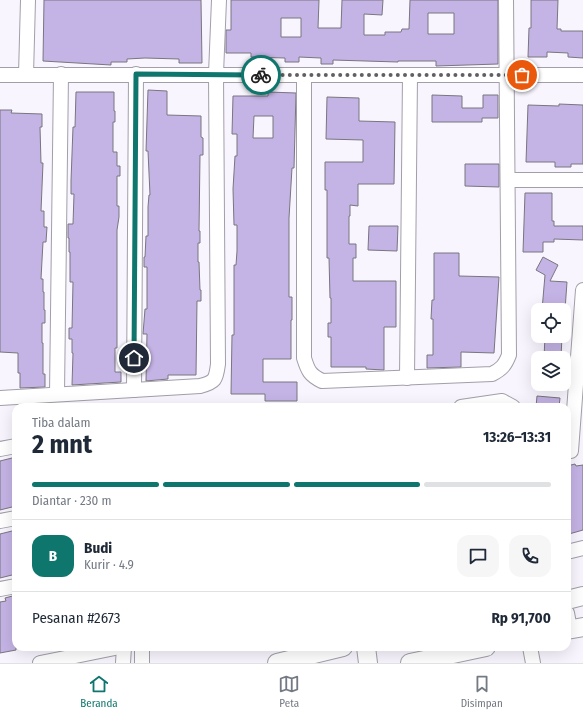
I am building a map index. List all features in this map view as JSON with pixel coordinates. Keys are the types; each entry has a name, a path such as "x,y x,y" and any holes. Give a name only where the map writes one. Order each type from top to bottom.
{"main road":[{"path":"571,599 583,596"},
{"path":"277,663 326,651"},
{"path":"366,651 368,663"},
{"path":"410,663 457,658 475,651"}],"street":[{"path":"26,75 28,0"},
{"path":"0,398 200,386 212,383 217,376 216,74 219,0"},
{"path":"304,75 304,358 307,368 312,376 322,381 492,374 501,370 509,355 506,0"},
{"path":"58,394 61,74"},
{"path":"134,390 136,74"},
{"path":"0,75 583,75"},
{"path":"407,378 410,75"},
{"path":"508,180 583,180"},
{"path":"574,451 583,290"},
{"path":"488,403 502,401 506,403"},
{"path":"0,449 12,447"},
{"path":"0,521 12,519"},
{"path":"571,551 583,548"},
{"path":"0,589 12,587"},
{"path":"40,663 100,651"},
{"path":"124,651 124,663"},
{"path":"142,651 142,663"},
{"path":"531,651 534,663"}],"building":[{"path":"44,0 201,0 202,63 179,63 179,59 145,58 127,59 127,62 111,62 111,65 43,61"},
{"path":"231,0 319,0 318,28 341,28 342,0 383,0 382,15 364,14 364,35 385,35 385,32 401,32 402,29 409,29 410,0 498,0 498,64 436,66 436,61 398,62 333,60 333,64 321,64 321,58 299,57 299,62 285,62 285,58 251,57 251,53 226,53 226,30 231,30","holes":["428,13 454,13 454,34 428,34","281,18 301,18 301,37 281,37"]},
{"path":"531,0 558,0 557,29 561,29 561,31 583,31 583,58 568,57 568,53 547,52 547,57 528,57 529,28 531,28"},
{"path":"148,90 167,91 167,115 201,116 203,155 200,155 200,243 198,243 198,262 201,301 197,301 196,375 168,375 168,379 146,381 147,334 143,334 145,309 147,309 147,267 144,267 144,257 146,236 148,236 148,207 150,195 148,151 146,151"},
{"path":"76,92 114,92 115,122 113,122 113,152 117,152 117,166 120,166 120,176 117,176 117,206 119,206 119,217 117,230 117,348 115,348 115,372 121,372 121,382 72,385 73,353 72,339 69,339 69,328 72,328 73,282 70,282 68,224 73,224 74,194 71,194 71,181"},
{"path":"268,92 296,93 294,168 292,168 289,218 289,297 292,297 291,359 263,359 263,382 297,382 297,401 265,401 265,394 231,394 232,335 234,335 234,265 236,265 237,251 237,225 234,225 233,189 235,156 237,156 237,134 232,134 233,96 268,96","holes":["254,116 273,116 273,138 253,138"]},
{"path":"432,95 462,96 462,108 483,108 483,95 498,95 498,118 482,118 482,122 432,122"},
{"path":"327,97 359,98 359,121 395,122 394,184 358,184 358,206 350,205 349,216 349,244 356,244 356,258 353,258 353,281 396,281 396,327 384,327 384,370 366,369 366,367 331,367 331,337 328,337 328,323 331,323 331,298 329,258 327,258 327,190 325,190 325,162 363,162 363,140 326,139"},
{"path":"559,104 583,105 583,164 571,164 571,167 555,167 555,162 526,162 528,105 559,106"},
{"path":"0,110 12,110 11,113 42,114 42,127 40,127 41,163 43,163 41,211 44,211 44,227 47,227 46,242 43,242 41,279 43,279 45,310 45,323 42,323 42,343 45,387 20,388 18,353 0,352"},
{"path":"465,164 499,164 499,187 465,186"},
{"path":"525,193 552,193 552,221 554,221 554,226 583,226 583,240 554,239 554,242 543,242 543,252 523,252"},
{"path":"369,226 398,226 397,251 368,250"},
{"path":"434,253 459,253 459,276 499,277 494,353 461,352 461,367 427,368 427,355 433,355 433,319 431,319 432,300 434,300"},
{"path":"543,257 558,265 550,281 567,282 566,303 543,303 545,275 536,270"},
{"path":"545,343 562,343 561,351 544,351"},
{"path":"537,396 560,398 559,403 536,403"},
{"path":"12,458 12,507 0,510 0,461"},
{"path":"571,465 583,465 583,530 571,533"},
{"path":"12,531 12,575 0,578 0,534"},
{"path":"12,596 12,651 0,653 0,602 6,601 5,598"}],"way so far":[{"path":"261,75 522,75"}],"route":[{"path":"134,358 136,74 261,75"}]}
